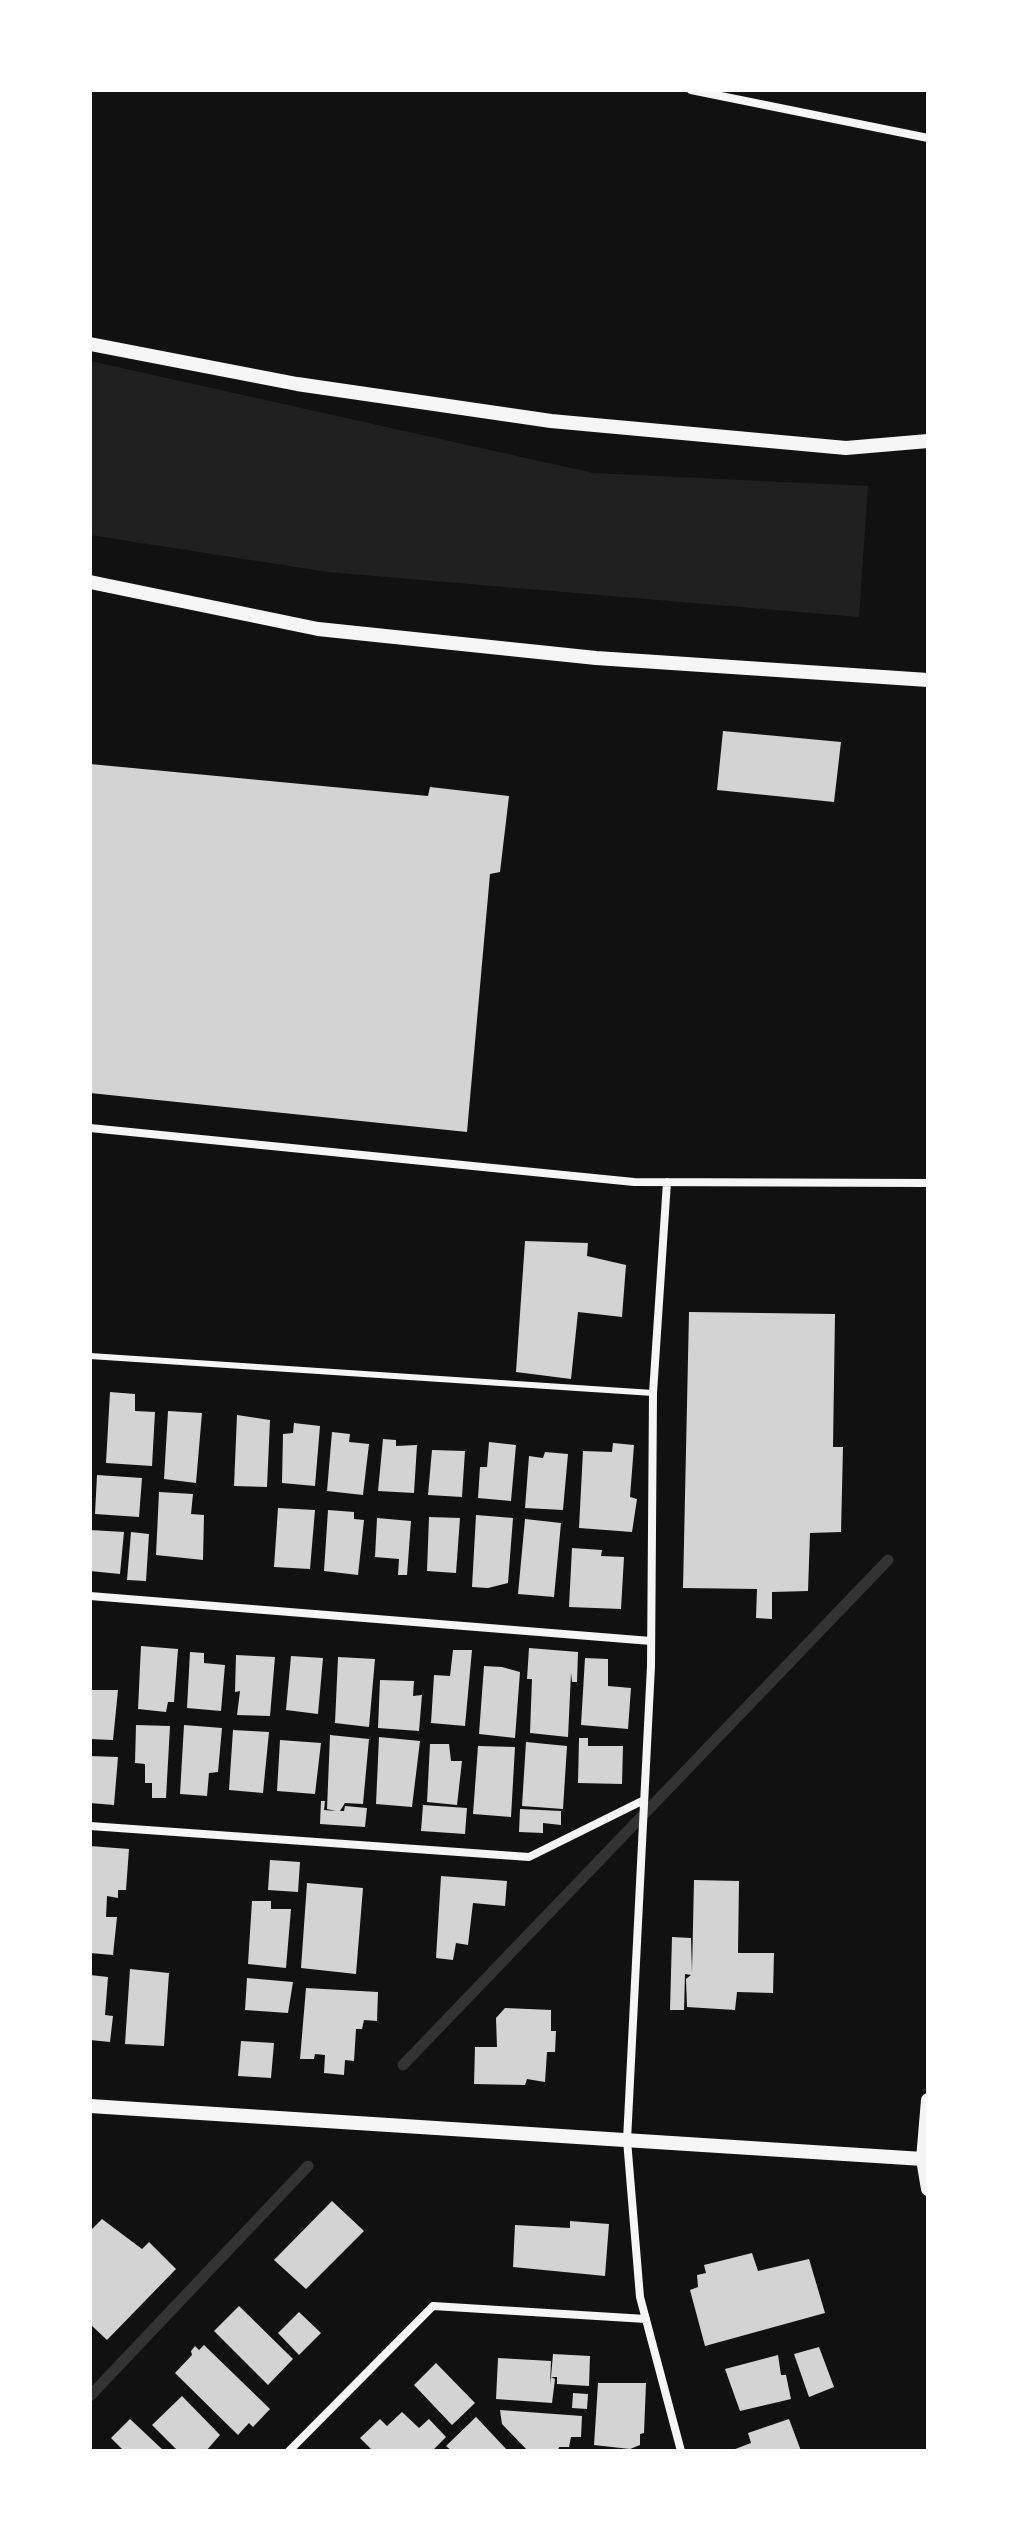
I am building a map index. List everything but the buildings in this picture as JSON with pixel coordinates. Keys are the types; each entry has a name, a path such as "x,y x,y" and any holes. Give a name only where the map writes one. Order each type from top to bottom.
{"street":[{"path":"691,90 928,138"},
{"path":"90,344 297,384 551,421 846,448 928,441"},
{"path":"90,582 318,629 596,658 928,680"},
{"path":"90,1128 618,1180 928,1183"},
{"path":"667,1182 653,1393 651,1641 627,2140 640,2297 681,2451"},
{"path":"90,1596 651,1641"},
{"path":"90,1826 529,1857 644,1800"},
{"path":"928,2100 928,2189"},
{"path":"90,2106 926,2159"},
{"path":"289,2451 433,2306 646,2319"}],"lane":[{"path":"90,1356 653,1393"}],"shaded area":[{"path":"90,361 593,473 868,486 859,617 328,572 90,535"}],"waterway":[{"path":"403,2065 888,1560"},
{"path":"90,2396 308,2166"}]}
